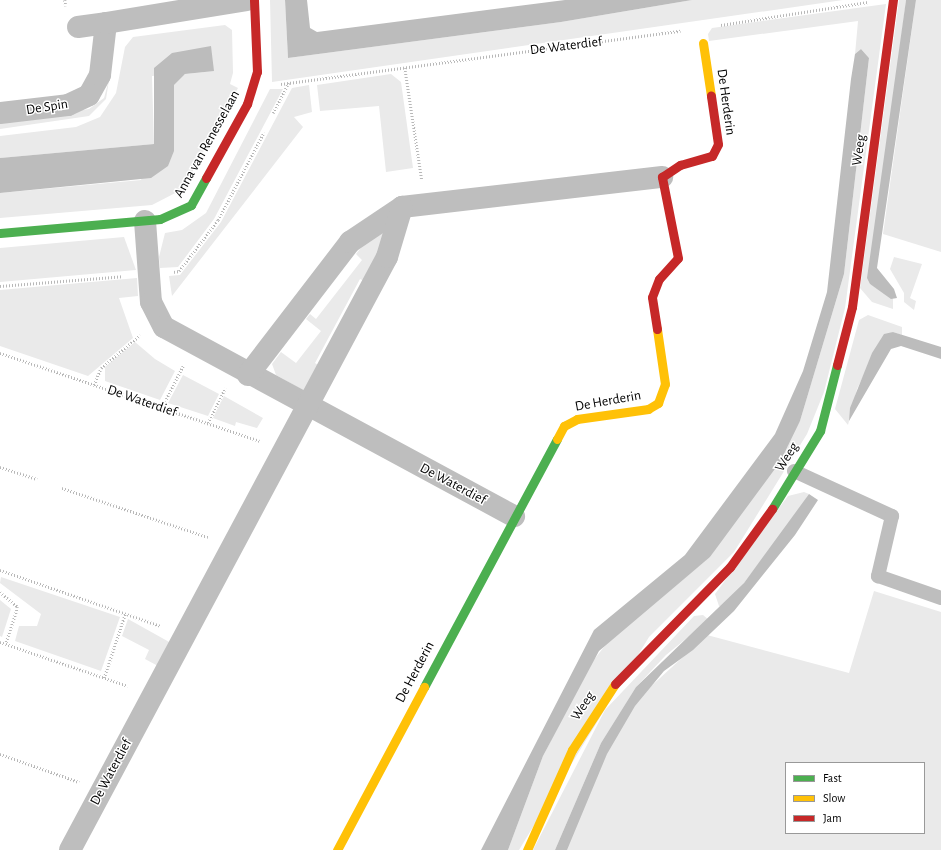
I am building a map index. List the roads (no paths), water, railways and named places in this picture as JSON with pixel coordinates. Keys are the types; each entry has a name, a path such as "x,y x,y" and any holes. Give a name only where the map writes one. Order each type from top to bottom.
{"street":[{"path":"78,27 246,0"},
{"name":"Anna van Renesselaan","path":"0,233 145,221 174,216 194,201 247,104 257,72 254,0"},
{"name":"Weeg","path":"526,850 572,750 614,685 730,567 770,513 794,471 820,431 852,307 893,0"},
{"name":"De Spin","path":"0,113 68,105 89,96 100,75 106,23"},
{"name":"De Herderin","path":"337,850 514,516 564,426 578,419 648,409 658,403 665,384 652,298 659,279 678,258 662,176 680,165 712,156 718,144 703,43"},
{"path":"242,372 350,242 402,207 662,176"},
{"name":"De Waterdief","path":"70,850 387,257 402,207"},
{"name":"De Waterdief","path":"145,221 151,302 158,320 194,344 242,372 514,516"}],"lane":[{"path":"794,471 892,516 878,576 941,598"}]}
